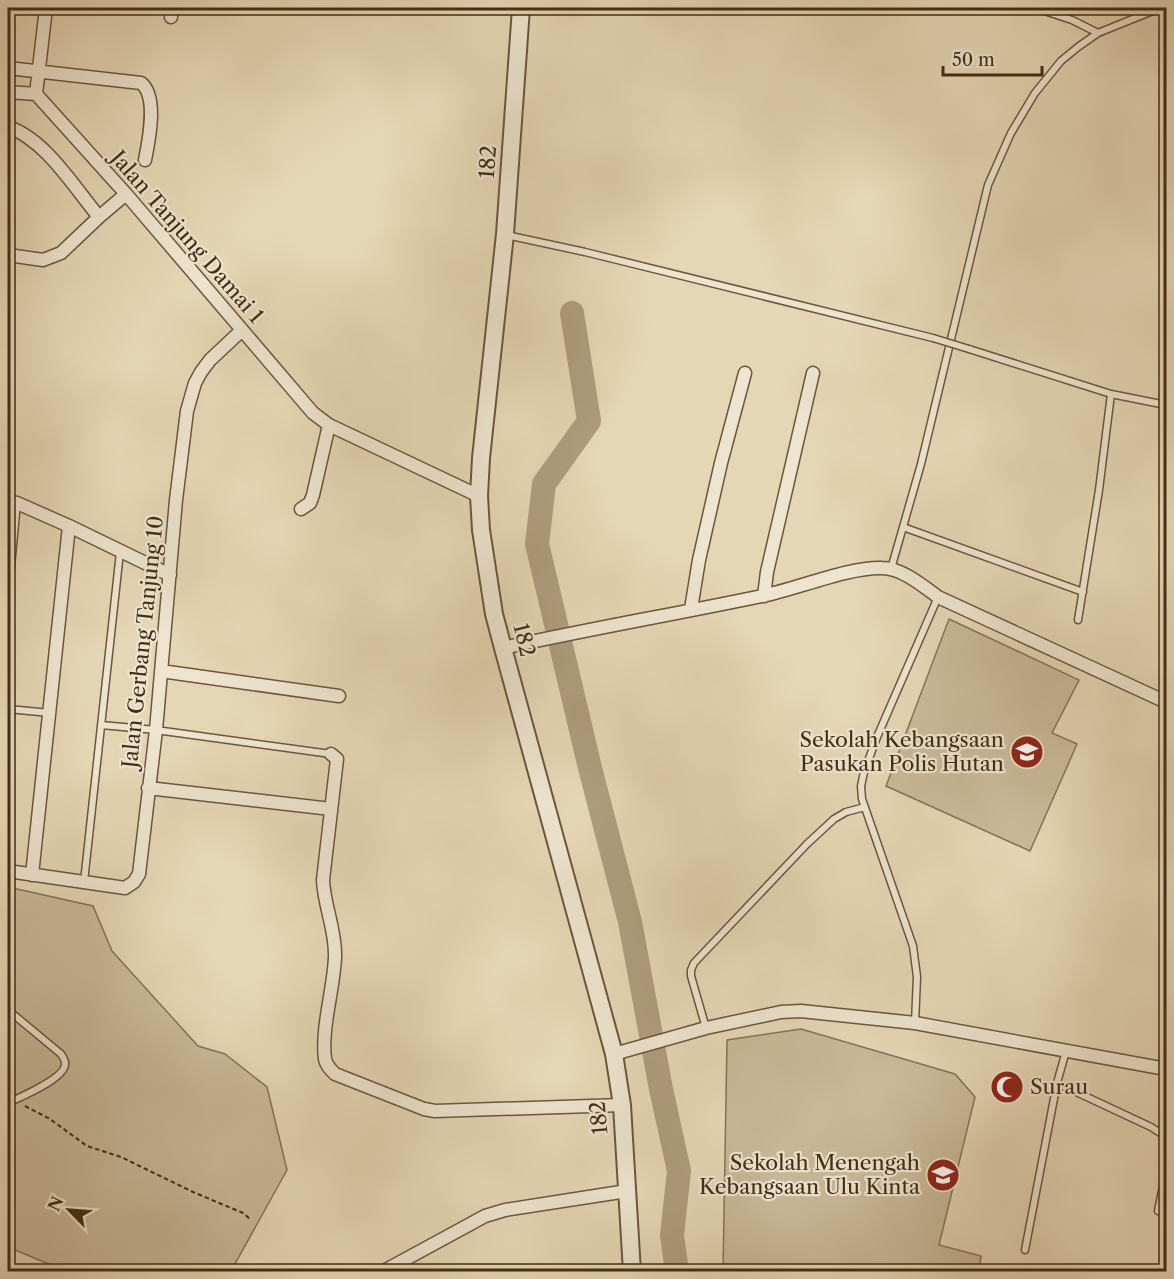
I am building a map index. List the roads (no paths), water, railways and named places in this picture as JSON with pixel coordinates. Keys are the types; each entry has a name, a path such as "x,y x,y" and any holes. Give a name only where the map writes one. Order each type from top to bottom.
{"street":[{"path":"8,92 36,94 46,8"},
{"name":"182","path":"521,8 505,234 481,458 479,496 482,531 489,582 503,648 614,1054 622,1105 632,1272"},
{"path":"8,68 135,81 147,88 150,95 150,115 145,160"},
{"name":"Jalan Tanjung Damai 1","path":"36,94 126,194 313,413 329,425 479,496"},
{"path":"8,127 20,131 41,147 99,217"},
{"path":"8,255 43,260 52,258 61,253 126,194"},
{"name":"Jalan Gerbang Tanjung 10","path":"84,882 125,888 135,882 140,874 156,730 176,500 187,411 195,383 210,360 242,331"},
{"path":"691,609 699,560 721,463 745,373"},
{"path":"764,596 767,572 813,373"},
{"path":"301,509 310,503 313,495 329,425"},
{"path":"12,503 69,526 170,575"},
{"path":"32,875 69,526"},
{"path":"503,648 764,596 850,573 883,568 891,569 917,581 938,597 1167,702"},
{"path":"161,671 339,696"},
{"path":"331,754 337,759 323,880 323,893 334,933 335,958 326,1025 325,1059 328,1067 335,1074 424,1109 435,1111 622,1105"},
{"name":"Jalan Gerbang Tanjung 10","path":"148,788 331,808"},
{"path":"8,871 84,882"},
{"path":"614,1054 706,1028 781,1012 801,1011 915,1023 1167,1069"},
{"path":"382,1272 485,1216 506,1210 627,1191"}],"lane":[{"path":"1035,8 1098,33"},
{"path":"891,569 921,464 988,185 1011,133 1035,93 1061,61 1098,33 1160,8"},
{"path":"505,234 933,338 1111,394 1167,405"},
{"path":"1078,620 1099,490 1111,394"},
{"path":"8,598 12,503"},
{"path":"903,527 1083,592"},
{"path":"84,882 120,551"},
{"path":"915,1023 917,977 912,945 865,807 861,786 877,737 938,597"},
{"path":"8,709 50,713"},
{"path":"101,725 156,730 331,754"},
{"path":"706,1028 691,976 694,963 807,844 834,819 846,812 865,807"},
{"path":"8,1010 62,1054 66,1064 64,1072 8,1103"},
{"path":"1025,1250 1057,1083 1066,1051"},
{"path":"1057,1083 1151,1127 1167,1140"},
{"path":"1158,1211 1167,1171"}],"waterway":[{"path":"572,313 589,421 544,484 537,544 590,768 630,922 661,1089 679,1171 672,1235 677,1272"}],"place":[{"name":"Sekolah Kebangsaan Pasukan Polis Hutan","path":"1027,752"},
{"name":"Surau","path":"1007,1087"},
{"name":"Sekolah Menengah Kebangsaan Ulu Kinta","path":"943,1175"}]}
